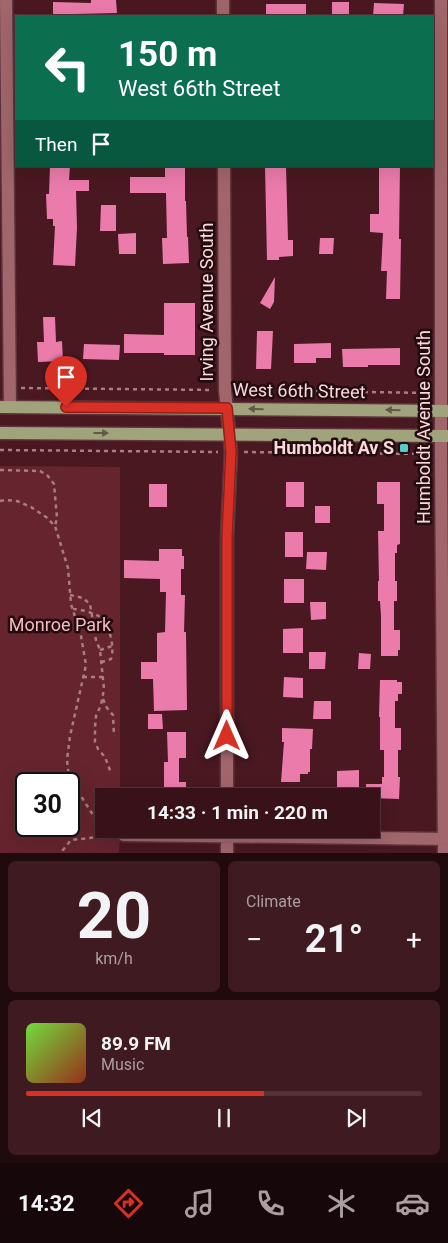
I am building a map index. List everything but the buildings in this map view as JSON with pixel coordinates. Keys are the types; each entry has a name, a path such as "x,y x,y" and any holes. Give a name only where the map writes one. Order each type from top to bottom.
{"main road":[{"name":"West 66th Street","path":"5,407 445,411"},
{"path":"0,432 445,436"}],"street":[{"path":"5,407 6,0"},
{"path":"223,0 223,15"},
{"name":"Humboldt Avenue South","path":"441,0 445,411 446,839 444,853"},
{"name":"Irving Avenue South","path":"224,167 225,390 231,452 227,537 227,788"},
{"path":"380,837 446,839"},
{"path":"227,838 227,853"}],"path":[{"path":"0,470 40,471 47,475 54,484 57,518 55,526"},
{"path":"0,501 17,502 31,507 55,526 68,568 70,604 81,636 86,665 70,736 67,760 69,777 105,834 70,840 63,853"},
{"path":"70,595 83,598 90,604 102,662 104,689 96,716 95,742 98,750 105,757 111,773"},
{"path":"72,609 79,609 101,618 107,628 112,637 112,654 111,659 102,662"},
{"path":"100,650 112,646"},
{"path":"84,677 103,677"},
{"path":"102,698 113,715 114,736"}],"green space":[{"name":"Monroe Park","path":"0,466 120,467 120,788 95,788 95,838 120,838 119,853 0,853"}],"place":[{"name":"Humboldt Av S","path":"404,448"}],"route":[{"path":"66,407 227,408 231,452 227,537 227,736"}]}
